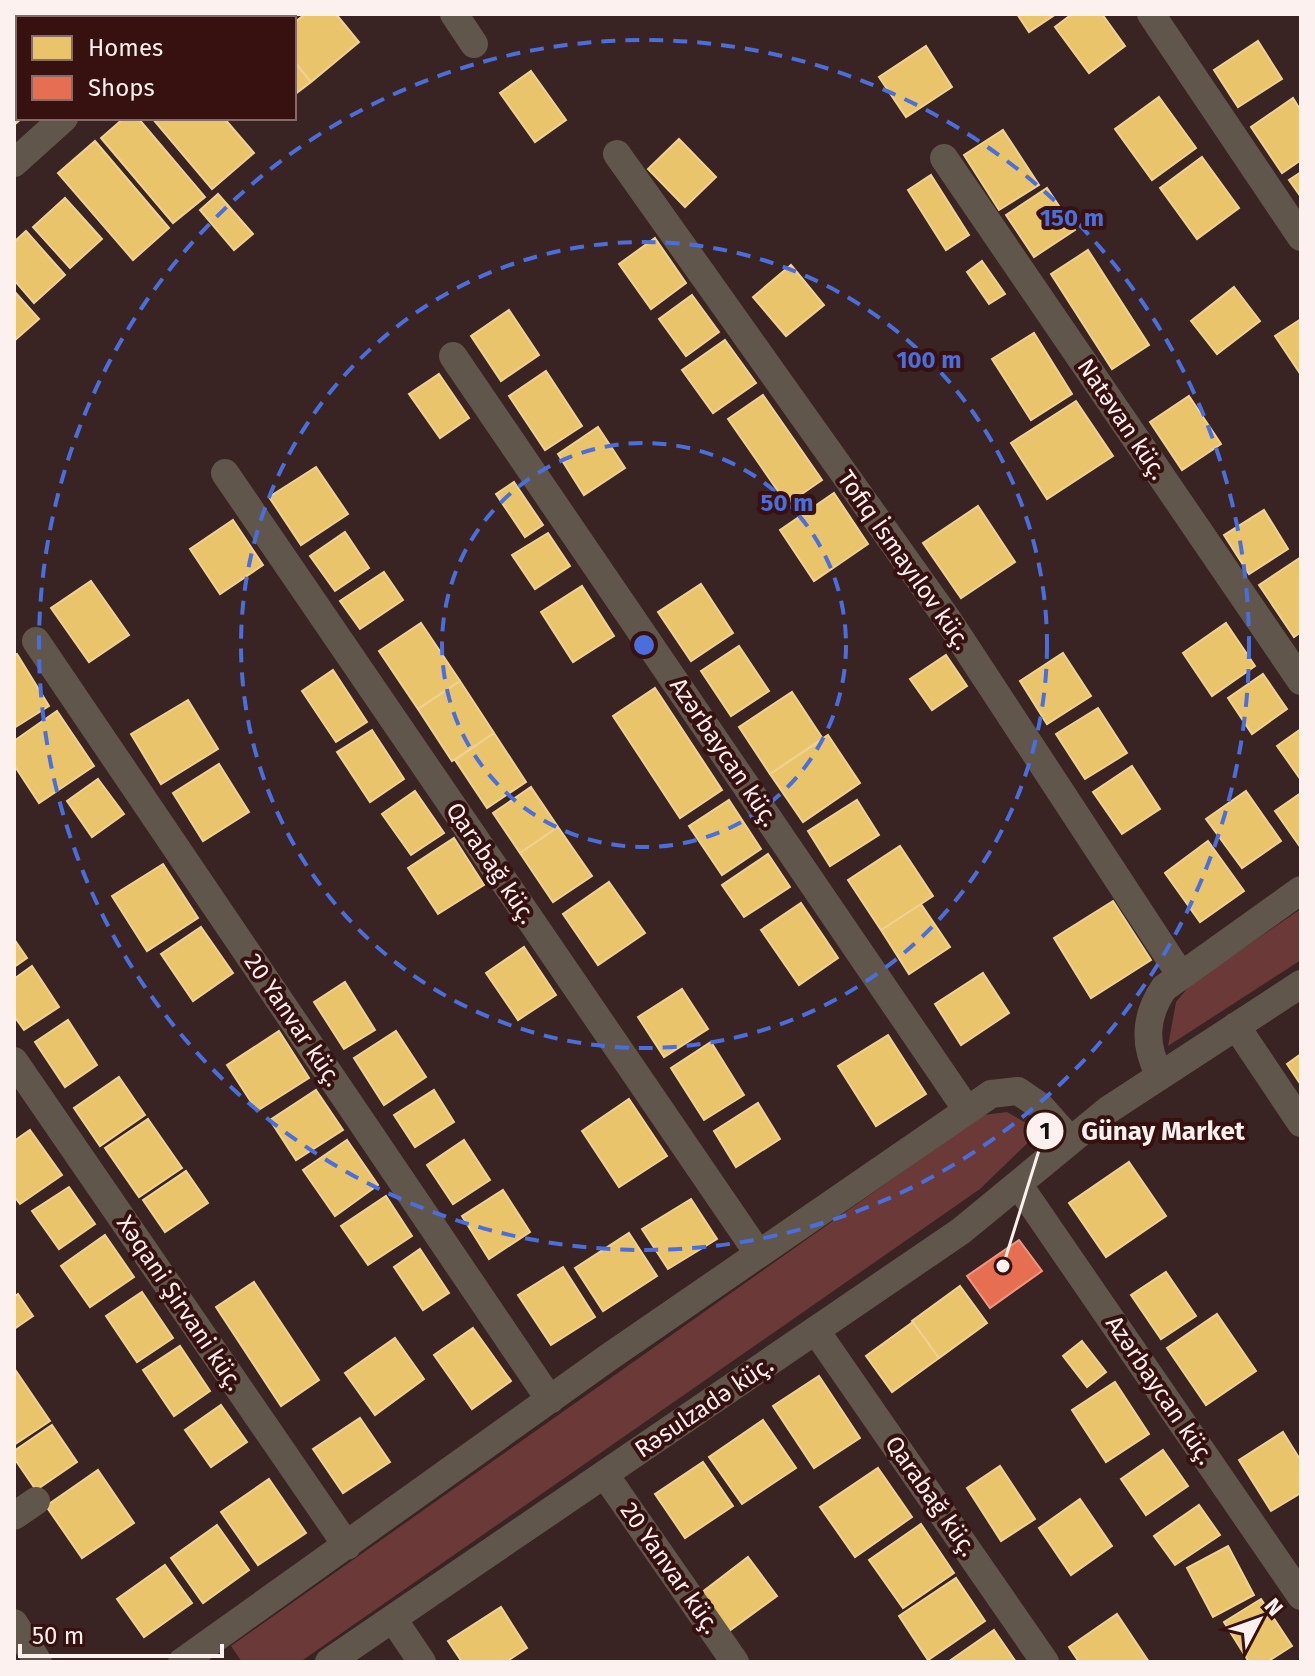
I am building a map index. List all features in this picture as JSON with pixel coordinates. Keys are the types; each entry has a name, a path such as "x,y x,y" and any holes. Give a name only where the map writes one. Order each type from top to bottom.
{"street":[{"path":"454,14 474,44"},
{"path":"1151,14 1301,237"},
{"path":"14,163 62,120"},
{"name":"Tofiq İsmayılov küç.","path":"617,154 946,617 1180,974"},
{"name":"Natəvan küç.","path":"944,158 1301,681"},
{"name":"Azərbaycan küç.","path":"453,356 967,1110"},
{"name":"Qarabağ küç.","path":"225,473 758,1253"},
{"name":"20 Yanvar küç.","path":"36,641 550,1400"},
{"path":"1301,890 1164,988 1151,1006 1148,1052 1159,1074 1301,984"},
{"path":"1236,1026 1301,1123"},
{"name":"Xəqani Şirvani küç.","path":"14,1061 347,1546"},
{"name":"Rəsulzadə küç.","path":"329,1662 961,1231 1070,1140 1159,1074"},
{"path":"182,1662 758,1253 991,1094 1018,1091 1040,1106 1070,1140"},
{"name":"Azərbaycan küç.","path":"1018,1184 1301,1596"},
{"name":"Qarabağ küç.","path":"816,1331 1045,1662"},
{"name":"20 Yanvar küç.","path":"605,1475 735,1662"},
{"path":"393,1619 422,1662"},
{"path":"14,1623 38,1662"}],"shaded area":[{"path":"1301,909 1301,960 1168,1046 1176,1002 1192,983"},
{"path":"1007,1112 1040,1131 980,1189 300,1662 242,1662 231,1646 983,1115"}],"building: Homes":[{"path":"305,14 336,14 359,42 311,82 296,63 296,21"},
{"path":"1017,14 1056,14 1029,32"},
{"path":"1072,14 1102,14 1125,46 1089,73 1055,27"},
{"path":"1258,41 1282,79 1238,107 1214,70"},
{"path":"926,46 952,87 906,117 879,77"},
{"path":"296,63 311,82 296,93"},
{"path":"531,71 566,120 535,142 500,93"},
{"path":"1159,97 1196,148 1152,180 1115,129"},
{"path":"1293,98 1301,111 1301,160 1282,173 1251,127"},
{"path":"14,99 16,120 20,120 14,125"},
{"path":"122,120 140,120 205,197 173,223 101,138"},
{"path":"154,120 226,120 254,153 212,189"},
{"path":"1003,130 1039,185 999,210 964,155"},
{"path":"679,139 716,177 685,207 648,169"},
{"path":"95,141 169,228 133,260 58,173"},
{"path":"1202,157 1239,208 1197,239 1160,188"},
{"path":"1301,172 1301,197 1289,180"},
{"path":"931,175 969,235 946,250 908,190"},
{"path":"1047,188 1075,230 1034,257 1006,215"},
{"path":"218,194 253,234 234,250 200,210"},
{"path":"65,198 102,239 70,268 33,227"},
{"path":"26,231 65,275 34,303 14,280 14,242"},
{"path":"655,238 686,283 651,309 619,264"},
{"path":"1088,250 1149,345 1112,369 1051,274"},
{"path":"982,261 1005,294 989,304 967,272"},
{"path":"791,265 824,305 786,336 753,297"},
{"path":"1234,287 1260,321 1217,354 1191,321"},
{"path":"14,291 39,319 14,341"},
{"path":"692,295 719,332 686,356 659,319"},
{"path":"509,310 539,355 501,381 471,336"},
{"path":"1301,319 1301,375 1275,336"},
{"path":"1034,333 1072,394 1031,420 992,359"},
{"path":"725,340 756,383 713,413 682,370"},
{"path":"546,371 582,426 545,450 509,396"},
{"path":"439,374 469,418 440,438 409,394"},
{"path":"763,395 822,480 787,504 728,419"},
{"path":"1189,396 1221,444 1182,470 1150,422"},
{"path":"1076,401 1113,456 1047,499 1011,443"},
{"path":"598,427 625,468 584,495 558,454"},
{"path":"316,467 348,514 301,545 269,497"},
{"path":"514,482 543,525 525,537 496,494"},
{"path":"834,493 868,544 814,581 780,530"},
{"path":"978,506 1015,562 961,598 923,543"},
{"path":"1264,510 1288,549 1249,574 1224,535"},
{"path":"233,520 263,565 220,594 190,549"},
{"path":"345,532 369,568 335,591 310,556"},
{"path":"548,533 570,566 535,589 512,555"},
{"path":"1301,557 1301,632 1294,637 1259,585"},
{"path":"384,572 403,600 360,629 340,601"},
{"path":"91,581 129,635 89,662 51,608"},
{"path":"701,584 733,633 691,661 658,612"},
{"path":"582,586 614,636 573,662 541,612"},
{"path":"421,623 460,681 418,709 379,651"},
{"path":"1226,623 1255,666 1212,696 1183,653"},
{"path":"739,646 769,691 731,716 701,671"},
{"path":"1063,653 1091,696 1047,724 1020,681"},
{"path":"17,654 49,706 14,728 14,655"},
{"path":"946,655 967,686 932,710 910,679"},
{"path":"333,670 367,722 336,742 302,691"},
{"path":"1263,674 1287,709 1252,734 1228,698"},
{"path":"460,681 494,733 452,761 418,709"},
{"path":"655,688 722,790 680,818 613,716"},
{"path":"792,692 823,739 770,774 739,727"},
{"path":"188,700 218,749 161,784 131,734"},
{"path":"1098,708 1127,753 1085,779 1056,734"},
{"path":"57,711 94,766 39,803 14,765 14,741"},
{"path":"1301,729 1301,780 1277,746"},
{"path":"372,730 404,779 370,802 337,752"},
{"path":"494,733 526,782 487,808 455,760"},
{"path":"828,735 860,783 803,822 770,774"},
{"path":"219,764 249,812 203,841 173,793"},
{"path":"1132,766 1160,809 1122,834 1093,792"},
{"path":"98,779 124,814 92,837 67,801"},
{"path":"531,787 558,827 520,853 493,813"},
{"path":"415,791 444,833 411,855 382,814"},
{"path":"1246,791 1281,841 1242,868 1206,819"},
{"path":"1301,793 1301,848 1275,811"},
{"path":"729,800 761,849 722,875 689,826"},
{"path":"857,800 879,835 830,866 808,831"},
{"path":"558,827 592,876 553,902 520,853"},
{"path":"454,838 484,885 438,914 408,868"},
{"path":"1208,841 1244,891 1200,922 1165,873"},
{"path":"900,846 933,896 881,930 848,880"},
{"path":"768,854 790,887 744,917 722,885"},
{"path":"163,864 198,918 147,951 112,896"},
{"path":"609,882 645,933 598,965 563,914"},
{"path":"1113,901 1151,960 1091,998 1054,938"},
{"path":"801,903 838,958 799,985 761,930"},
{"path":"921,904 950,947 909,974 881,930"},
{"path":"201,927 233,973 193,1001 161,954"},
{"path":"14,939 27,958 14,967"},
{"path":"524,947 556,995 518,1020 486,973"},
{"path":"32,966 59,1007 24,1030 14,1016 14,979"},
{"path":"983,973 1009,1013 961,1045 935,1004"},
{"path":"345,982 375,1030 344,1049 314,1002"},
{"path":"682,989 708,1029 664,1057 638,1017"},
{"path":"68,1020 97,1065 65,1087 35,1042"},
{"path":"279,1031 309,1078 257,1111 227,1065"},
{"path":"396,1031 426,1077 384,1105 354,1058"},
{"path":"888,1035 926,1094 876,1126 838,1066"},
{"path":"711,1042 744,1095 704,1120 671,1068"},
{"path":"1301,1054 1301,1085 1287,1064"},
{"path":"119,1077 145,1115 100,1146 74,1108"},
{"path":"316,1090 343,1130 296,1160 270,1120"},
{"path":"434,1090 454,1122 415,1147 394,1115"},
{"path":"629,1099 667,1156 619,1187 582,1131"},
{"path":"758,1103 780,1139 736,1167 714,1131"},
{"path":"148,1119 182,1168 139,1197 105,1148"},
{"path":"30,1130 62,1175 20,1204 14,1196 14,1141"},
{"path":"347,1140 378,1185 335,1216 303,1170"},
{"path":"464,1140 490,1180 453,1204 427,1165"},
{"path":"1129,1162 1166,1216 1106,1257 1069,1203"},
{"path":"186,1171 208,1203 165,1232 143,1200"},
{"path":"69,1187 95,1224 59,1249 32,1211"},
{"path":"503,1190 530,1232 489,1259 462,1216"},
{"path":"386,1196 412,1236 368,1265 341,1226"},
{"path":"691,1199 717,1239 668,1269 642,1229"},
{"path":"629,1233 657,1276 603,1311 575,1268"},
{"path":"105,1235 134,1277 90,1307 61,1266"},
{"path":"420,1249 449,1293 423,1310 394,1267"},
{"path":"563,1267 595,1317 551,1345 518,1295"},
{"path":"1166,1272 1196,1316 1161,1339 1131,1295"},
{"path":"254,1282 319,1380 281,1406 216,1307"},
{"path":"960,1286 987,1323 939,1358 912,1321"},
{"path":"142,1292 173,1338 137,1362 106,1316"},
{"path":"18,1294 33,1316 14,1329 14,1297"},
{"path":"1217,1314 1256,1371 1206,1405 1167,1348"},
{"path":"913,1322 939,1358 892,1392 866,1356"},
{"path":"473,1328 511,1381 472,1409 434,1355"},
{"path":"395,1338 424,1379 375,1415 345,1373"},
{"path":"1082,1341 1106,1372 1087,1387 1063,1356"},
{"path":"180,1346 210,1391 174,1416 143,1370"},
{"path":"14,1368 50,1421 14,1445"},
{"path":"819,1376 860,1438 814,1468 773,1406"},
{"path":"1115,1382 1149,1434 1106,1462 1072,1410"},
{"path":"221,1405 247,1442 211,1467 185,1430"},
{"path":"360,1418 390,1462 343,1493 313,1449"},
{"path":"763,1420 796,1468 742,1504 709,1457"},
{"path":"52,1425 77,1462 36,1490 14,1458 14,1451"},
{"path":"1283,1432 1301,1461 1301,1493 1271,1511 1239,1460"},
{"path":"1163,1450 1188,1486 1146,1515 1121,1479"},
{"path":"703,1462 733,1506 685,1538 655,1494"},
{"path":"1000,1466 1035,1519 1001,1541 967,1488"},
{"path":"878,1468 912,1517 855,1557 820,1507"},
{"path":"98,1470 134,1523 82,1558 46,1506"},
{"path":"269,1479 306,1533 258,1565 221,1512"},
{"path":"1080,1499 1112,1546 1071,1575 1039,1528"},
{"path":"1199,1505 1220,1535 1175,1565 1154,1536"},
{"path":"921,1524 954,1573 903,1608 869,1560"},
{"path":"217,1525 249,1570 203,1603 171,1558"},
{"path":"1228,1546 1254,1595 1213,1617 1187,1568"},
{"path":"748,1557 777,1596 729,1631 701,1593"},
{"path":"165,1565 192,1603 144,1637 117,1599"},
{"path":"956,1578 985,1621 928,1660 899,1616"},
{"path":"1261,1599 1292,1646 1267,1662 1249,1662 1224,1622"},
{"path":"501,1607 527,1648 506,1662 462,1662 448,1641"},
{"path":"1117,1614 1149,1662 1079,1662 1069,1647"},
{"path":"994,1630 1016,1662 948,1662"}],"building: Shops":[{"path":"1019,1240 1042,1271 990,1308 967,1276"}],"place":[{"name":"Günay Market","path":"1003,1266"}]}
